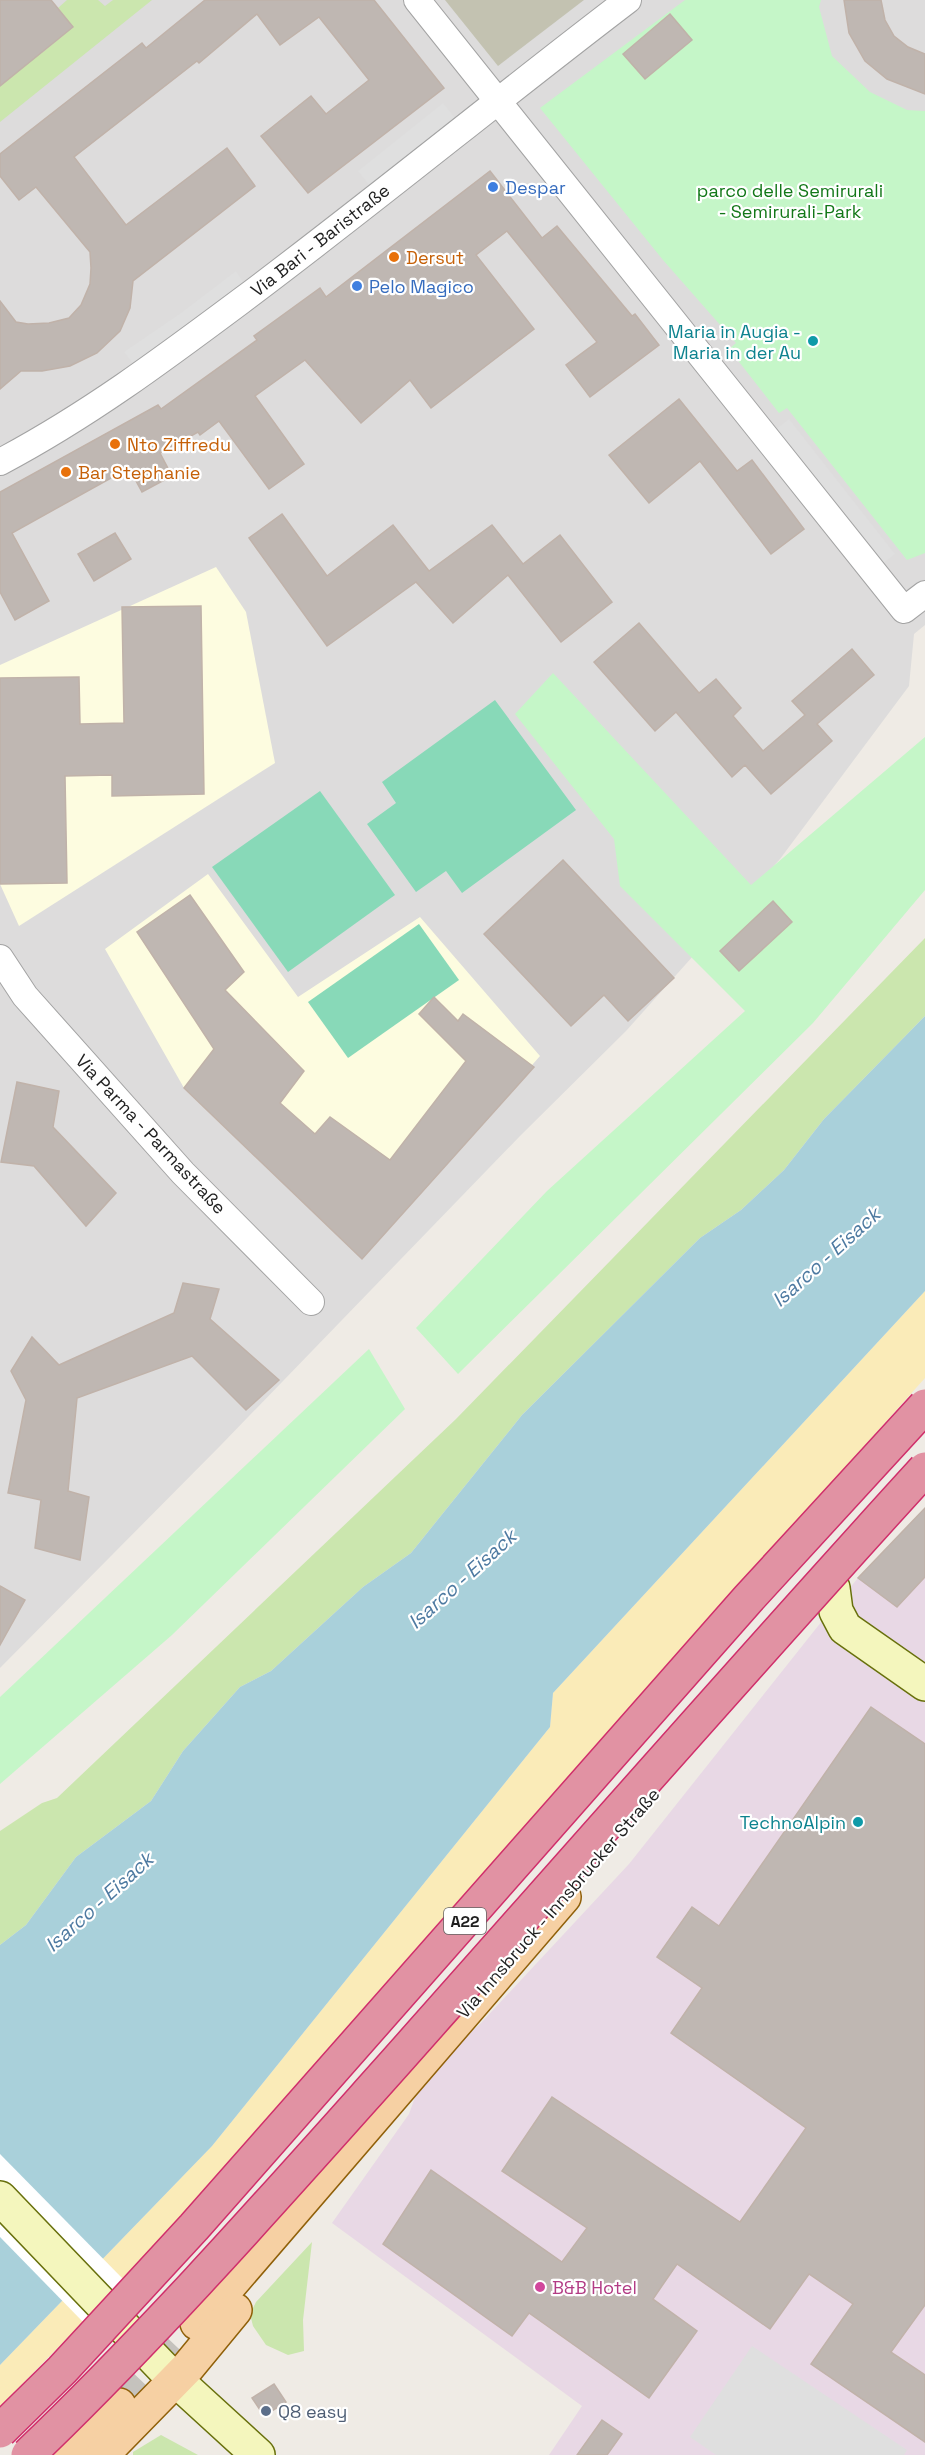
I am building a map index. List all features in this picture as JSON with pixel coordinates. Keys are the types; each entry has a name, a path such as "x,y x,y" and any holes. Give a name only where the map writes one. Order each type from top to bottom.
{"highway":[{"name":"A22","path":"0,2431 62,2370 194,2227 748,1599 925,1406"},
{"name":"A22","path":"28,2455 86,2399 225,2253 774,1635 925,1469"}],"main road":[{"name":"Via Innsbruck - Innsbrucker Straße","path":"197,2323 765,1662 925,1487"},
{"path":"833,1588 836,1611 845,1628 925,1684"},
{"path":"102,2455 175,2380 345,2181 385,2128 390,2098"},
{"path":"0,2198 175,2380 258,2455"},
{"path":"64,2455 119,2405"}],"street":[{"path":"417,0 904,610 925,594"},
{"name":"Via Bari - Baristraße","path":"0,462 56,432 141,376 316,244 496,100 628,0"},
{"name":"Via Parma - Parmastraße","path":"0,958 25,996 183,1173 311,1302"}],"shaded area":[{"path":"0,0 925,0 925,625 914,634 909,686 780,859 626,1031 520,1136 221,1445 0,1668"},
{"path":"445,0 584,0 498,66"},
{"path":"443,103 455,118 370,186 358,171"},
{"path":"236,271 246,286 135,366 124,352 181,313"},
{"path":"789,419 895,554 881,565 775,430"},
{"path":"216,567 246,612 275,763 19,926 0,884 0,665"},
{"path":"208,874 298,997 420,917 540,1056 362,1259 184,1088 105,949"},
{"path":"925,1508 925,2455 549,2455 582,2406 332,2223 409,2114 423,2075 480,2024 629,1864 818,1626 858,1578"},
{"path":"752,2346 907,2450 904,2455 716,2455 690,2437"}],"green space":[{"path":"67,0 98,0 105,6 113,0 152,0 0,122 0,86 15,74 0,54 25,31 43,52 73,27 58,8"},
{"name":"parco delle Semirurali - Semirurali-Park","path":"685,0 821,0 819,7 832,56 870,92 907,110 925,111 925,553 907,560 787,408 779,413 729,349 736,343 663,260 540,108"},
{"path":"553,673 751,885 925,737 925,890 813,1023 458,1374 416,1328 547,1191 745,1011 620,886 614,839 515,714"},
{"path":"495,700 576,810 462,893 446,871 416,892 367,824 396,803 382,782"},
{"path":"320,791 395,895 288,972 212,867"},
{"path":"419,924 459,980 348,1058 308,1002"},
{"path":"925,938 925,1016 824,1119 784,1170 741,1210 700,1238 522,1415 411,1553 363,1587 271,1671 240,1687 183,1751 151,1801 76,1857 26,1925 0,1945 0,1831 42,1803 57,1798 456,1419"},
{"path":"369,1349 405,1409 172,1635 0,1784 0,1697"},
{"path":"312,2242 303,2320 304,2351 288,2355 266,2345 253,2326 250,2314 256,2302"},
{"path":"161,2435 198,2455 133,2455 133,2452"}],"sand":[{"path":"925,1291 925,1378 208,2186 106,2297 0,2406 0,2365 212,2146 550,1727 553,1693"}],"water":[{"name":"Isarco - Eisack","path":"925,1016 925,1291 553,1693 550,1727 212,2146 0,2365 0,1945 26,1925 76,1857 151,1801 183,1751 240,1687 271,1671 363,1587 411,1553 522,1415 700,1238 741,1210 784,1170 824,1119"}],"pier":[{"path":"0,2154 125,2281 83,2322 0,2237"}],"building":[{"path":"0,0 51,0 73,27 0,86"},
{"path":"205,0 374,0 444,88 308,193 261,136 311,96 326,114 369,80 319,17 280,45 257,14 199,63 197,61 74,157 126,225 227,148 255,186 133,281 130,308 120,331 97,353 70,366 42,371 21,371 0,389 0,301 16,322 49,323 69,318 81,305 90,284 91,268 90,252 36,187 19,200 0,176 0,154 142,43 146,48"},
{"path":"844,0 881,0 885,20 894,36 908,47 925,54 925,94 887,79 865,61 849,33"},
{"path":"670,14 692,40 645,79 623,54"},
{"path":"490,171 542,238 557,226 632,316 635,314 659,345 590,397 566,365 597,342 507,231 476,255 534,329 431,408 410,380 361,423 305,360 255,396 304,464 269,489 219,421 200,435 198,432 160,453 172,476 142,492 129,468 12,533 49,601 15,620 0,592 0,492 158,405 161,409 257,340 254,336 320,288 326,297"},
{"path":"679,399 737,471 752,460 804,529 771,554 700,461 649,503 609,455"},
{"path":"282,514 327,576 393,525 429,571 492,525 523,564 560,535 612,602 561,642 508,575 453,623 416,582 327,646 249,538"},
{"path":"115,533 131,559 94,581 78,554"},
{"path":"201,606 204,794 112,796 112,775 65,776 67,883 0,884 0,678 79,677 80,724 124,723 122,607"},
{"path":"639,623 699,693 716,679 741,708 733,716 763,751 805,715 792,701 852,649 874,675 817,724 832,741 771,794 745,765 732,777 676,712 655,731 594,662"},
{"path":"563,860 674,978 628,1021 604,995 571,1026 484,934"},
{"path":"190,895 244,972 225,990 304,1071 280,1103 315,1134 330,1117 390,1160 466,1061 419,1014 434,997 458,1021 463,1014 534,1067 362,1259 184,1088 214,1049 137,932"},
{"path":"773,901 792,922 739,971 720,951"},
{"path":"17,1082 59,1091 53,1127 116,1193 86,1226 34,1166 1,1162"},
{"path":"183,1283 219,1289 210,1319 279,1380 246,1410 192,1356 77,1398 68,1491 89,1497 80,1560 35,1548 41,1500 8,1493 26,1400 11,1371 32,1337 59,1365 174,1313"},
{"path":"925,1508 925,1577 897,1607 858,1578"},
{"path":"0,1586 25,1600 0,1645"},
{"path":"871,1707 925,1744 925,2305 891,2352 925,2375 925,2442 811,2364 853,2304 809,2274 770,2329 677,2264 653,2299 697,2331 649,2398 529,2313 512,2336 383,2244 431,2170 562,2262 587,2228 502,2171 552,2097 740,2222 806,2128 671,2033 702,1988 657,1957 692,1907 719,1926"},
{"path":"274,2384 286,2402 264,2416 252,2398"},
{"path":"602,2420 622,2434 607,2455 577,2455"}],"tunnel":[{"path":"119,2405 197,2323"}],"place":[{"name":"Despar","path":"493,187"},
{"name":"Dersut","path":"394,257"},
{"name":"Pelo Magico","path":"357,286"},
{"name":"Maria in Augia - Maria in der Au","path":"813,341"},
{"name":"Nto Ziffredu","path":"115,444"},
{"name":"Bar Stephanie","path":"66,472"},
{"name":"TechnoAlpin","path":"858,1822"},
{"name":"B&B Hotel","path":"540,2287"},
{"name":"Q8 easy","path":"266,2411"}]}
